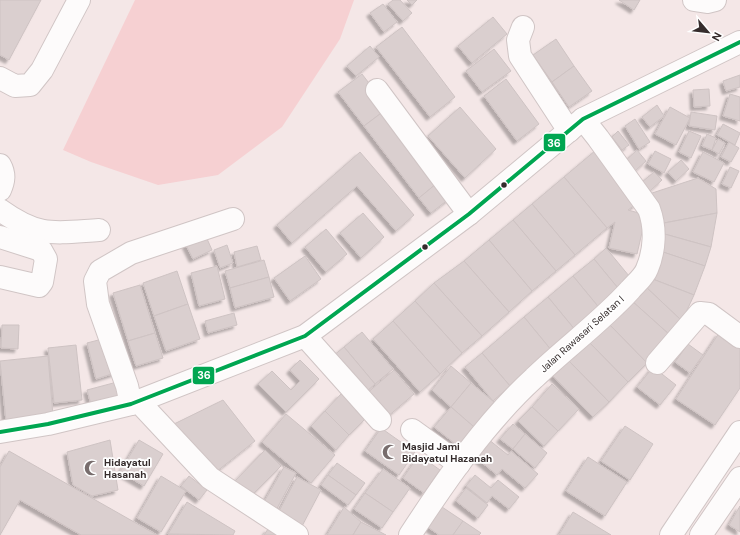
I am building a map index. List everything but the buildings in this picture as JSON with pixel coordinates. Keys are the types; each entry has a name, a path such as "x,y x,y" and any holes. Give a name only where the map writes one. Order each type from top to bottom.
{"street":[{"path":"0,78 15,86 30,85 42,70 79,0"},
{"path":"694,0 707,2 715,0"},
{"name":"Jalan Rawasari Selatan I","path":"410,535 439,490 484,432 533,378 612,309 647,269 654,243 652,218 649,209 598,138 576,125 520,56 518,40 523,27"},
{"path":"0,432 48,424 135,403 305,336 469,214 576,125 740,42"},
{"path":"377,90 469,214"},
{"path":"0,165 3,171 4,180 0,190"},
{"path":"0,210 21,224 50,234 99,230"},
{"path":"234,219 131,253 100,271 96,275 95,288 98,304 127,386 135,403 210,478 297,535"},
{"path":"0,237 41,250 46,259 42,282 39,286 0,277"},
{"path":"657,363 700,313 709,314 740,337"},
{"path":"305,336 380,420"},
{"path":"412,430 459,464"},
{"path":"671,535 740,432"},
{"path":"701,535 736,491"}],"shaded area":[{"path":"135,0 354,0 340,39 282,127 218,175 158,185 91,162 63,150"}],"transit line":[{"name":"36","path":"0,432 48,424 131,404 305,336 469,214 583,119 740,42"}],"place":[{"name":"Masjid Jami Bidayatul Hazanah","path":"390,452"},
{"name":"Hidayatul Hasanah","path":"92,468"}]}
